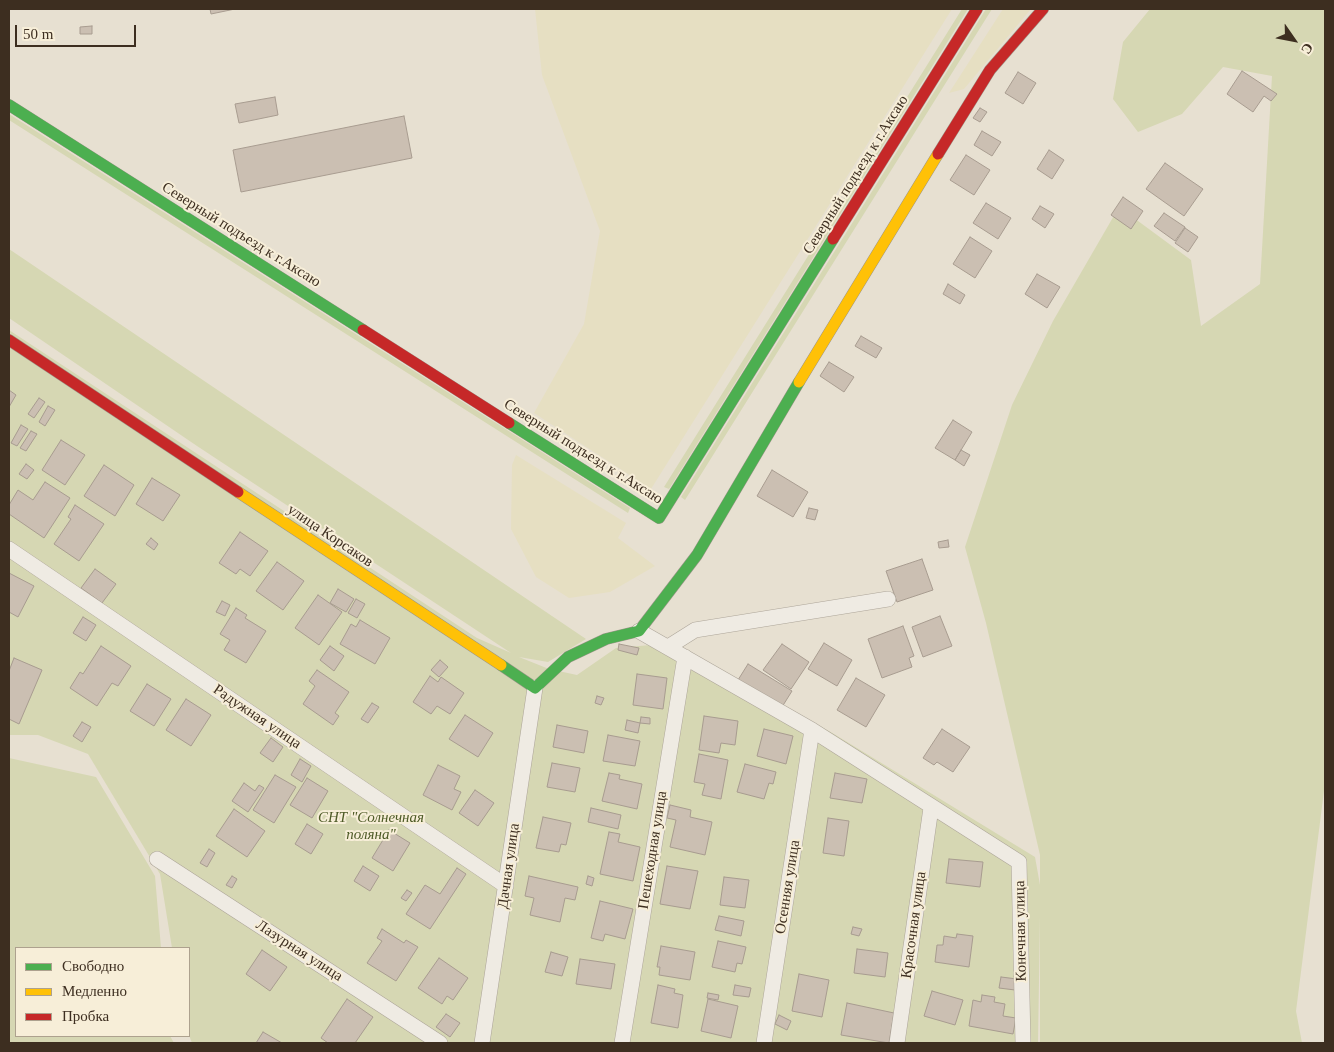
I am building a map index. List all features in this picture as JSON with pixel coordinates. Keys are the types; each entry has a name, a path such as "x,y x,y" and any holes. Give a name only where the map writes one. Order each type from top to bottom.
{"street":[{"name":"Северный подъезд к г.Аксаю","path":"9,106 659,518 977,9"},
{"path":"535,688 568,657 606,639 639,631 696,555 990,70 1044,9"},
{"name":"улица Корсаков","path":"9,340 535,688"},
{"name":"Радужная улица","path":"9,549 506,886"},
{"path":"668,647 695,630 888,599"},
{"path":"639,631 812,730 931,808"},
{"name":"Пешеходная улица","path":"622,1043 685,657"},
{"name":"Дачная улица","path":"482,1043 535,688"},
{"name":"Осенняя улица","path":"764,1043 812,730"},
{"name":"Красочная улица","path":"897,1043 931,808"},
{"name":"Конечная улица","path":"931,808 1019,862 1023,1043"},
{"name":"Лазурная улица","path":"157,858 440,1043"}],"shaded area":[{"path":"535,9 952,9 651,489 534,413 584,324 600,231 542,75"},
{"path":"1003,9 1031,9 964,89 949,93"},
{"path":"516,455 626,523 618,538 655,566 610,592 569,598 536,577 511,529 512,465"}],"green space":[{"path":"962,9 968,9 669,489 664,487"},
{"path":"986,9 992,9 685,500 681,497"},
{"name":"СНТ \"Солнечная поляна\"","path":"1150,9 1325,9 1325,783 1296,1011 1302,1043 1040,1043 1040,916 1038,1043 192,1043 190,1037 190,947 172,947 160,874 88,754 38,735 9,735 9,330 477,638 511,653 197,446 9,318 9,249 586,639 548,662 519,657 549,669 577,675 616,648 674,643 834,734 1035,857 1040,885 1040,855 986,623 965,547 1012,405 1053,321 1119,207 1191,260 1201,326 1260,284 1272,76 1223,67 1182,114 1138,132 1113,99 1123,42"},
{"path":"9,114 630,508 628,513 9,120"},
{"path":"9,758 96,777 155,876 161,947 15,947 15,1037 171,1037 174,1043 9,1043"}],"building":[{"path":"210,9 235,9 211,14"},
{"path":"92,26 92,34 80,34 80,27"},
{"path":"1242,71 1277,94 1271,101 1264,96 1253,112 1227,94"},
{"path":"1018,72 1036,83 1023,104 1005,93"},
{"path":"275,97 278,115 239,123 235,104"},
{"path":"980,108 987,112 980,122 973,118"},
{"path":"404,116 412,158 241,192 233,150"},
{"path":"982,131 1001,142 992,156 974,145"},
{"path":"1049,150 1064,160 1052,179 1037,169"},
{"path":"966,155 990,170 974,195 950,180"},
{"path":"1165,163 1203,189 1184,216 1146,189"},
{"path":"1123,197 1143,211 1131,229 1111,215"},
{"path":"986,203 1011,218 998,239 973,223"},
{"path":"1040,206 1054,214 1045,228 1032,219"},
{"path":"1164,213 1185,227 1175,241 1154,226"},
{"path":"1185,228 1198,237 1188,252 1175,243"},
{"path":"970,237 992,251 975,278 953,264"},
{"path":"1037,274 1060,287 1047,308 1025,294"},
{"path":"948,284 965,295 960,304 943,294"},
{"path":"861,336 882,348 876,358 855,346"},
{"path":"829,362 854,377 844,392 820,376"},
{"path":"9,390 16,395 9,407"},
{"path":"39,398 45,402 34,418 28,414"},
{"path":"48,406 55,410 45,426 39,422"},
{"path":"953,420 972,432 955,460 935,448"},
{"path":"21,425 28,429 17,446 11,443"},
{"path":"31,431 37,434 26,451 20,448"},
{"path":"61,440 85,455 65,485 42,470"},
{"path":"961,450 970,455 964,466 955,460"},
{"path":"26,464 34,470 27,479 19,474"},
{"path":"104,465 134,485 115,516 84,496"},
{"path":"772,470 808,492 793,517 757,496"},
{"path":"152,478 180,495 163,521 136,504"},
{"path":"45,482 70,498 44,538 9,514 9,505 18,490 33,500"},
{"path":"75,505 104,524 79,561 54,544 71,519 68,517"},
{"path":"809,508 818,510 815,520 806,518"},
{"path":"240,532 268,551 250,576 240,569 236,574 219,563"},
{"path":"151,538 158,544 154,550 146,544"},
{"path":"948,540 949,547 939,548 938,542"},
{"path":"922,559 933,590 897,602 886,571"},
{"path":"277,562 304,581 283,610 256,591"},
{"path":"95,569 116,584 102,603 81,588"},
{"path":"9,573 34,586 18,617 9,612"},
{"path":"338,589 354,599 346,612 330,603"},
{"path":"318,595 342,612 319,645 295,628"},
{"path":"356,599 365,604 357,618 348,613"},
{"path":"222,601 230,605 225,616 216,612"},
{"path":"236,608 247,615 245,618 266,631 246,663 224,650 230,640 220,634"},
{"path":"940,616 952,646 923,657 912,627"},
{"path":"83,617 96,625 86,641 73,633"},
{"path":"360,620 390,638 375,664 340,644 351,624 356,627"},
{"path":"903,626 914,656 909,658 912,667 882,678 868,639"},
{"path":"824,643 852,660 837,686 808,669"},
{"path":"619,644 639,648 637,655 618,650"},
{"path":"782,644 809,662 791,689 763,670"},
{"path":"101,646 131,666 118,686 112,683 97,706 70,688 80,672 83,674"},
{"path":"330,646 344,656 334,671 320,660"},
{"path":"14,658 42,670 19,724 9,719 9,671"},
{"path":"440,660 448,667 439,677 431,670"},
{"path":"748,664 792,691 782,707 738,680"},
{"path":"317,670 349,692 335,713 339,716 333,725 303,704 315,686 309,681"},
{"path":"637,674 667,678 663,709 633,705"},
{"path":"430,676 438,682 441,677 464,693 450,714 437,706 431,714 413,702"},
{"path":"856,678 885,695 866,727 837,710"},
{"path":"147,684 171,699 154,726 130,711"},
{"path":"597,696 604,698 601,705 595,703"},
{"path":"186,699 211,715 191,746 166,730"},
{"path":"372,703 379,707 368,723 361,719"},
{"path":"465,715 493,733 478,757 449,739"},
{"path":"704,716 738,721 735,745 721,743 719,753 699,750"},
{"path":"641,717 650,718 650,724 640,723"},
{"path":"627,720 640,723 638,733 625,730"},
{"path":"82,722 91,727 82,742 73,736"},
{"path":"557,725 588,731 584,753 553,747"},
{"path":"764,729 793,736 786,764 757,756"},
{"path":"942,729 970,747 953,772 937,762 934,765 923,758"},
{"path":"608,735 640,741 635,766 603,761"},
{"path":"271,738 283,747 273,762 260,753"},
{"path":"699,754 728,760 721,799 702,795 705,784 694,782"},
{"path":"300,759 311,766 302,782 291,775"},
{"path":"552,763 580,768 575,792 547,787"},
{"path":"745,764 776,772 773,784 769,783 764,799 737,792"},
{"path":"438,765 460,776 454,789 461,792 452,810 423,795"},
{"path":"609,773 620,775 619,779 642,784 637,809 602,801"},
{"path":"835,773 867,779 862,803 830,798"},
{"path":"275,775 296,787 274,823 253,810"},
{"path":"307,778 328,791 312,818 290,805"},
{"path":"244,783 255,791 259,785 264,788 248,812 232,801"},
{"path":"475,790 494,803 478,826 459,813"},
{"path":"670,805 691,810 690,817 712,822 705,855 670,847 676,820 667,818"},
{"path":"591,808 621,815 618,829 588,822"},
{"path":"234,809 265,831 247,857 216,836"},
{"path":"543,817 571,823 566,845 561,844 559,852 536,848"},
{"path":"828,818 849,821 844,856 823,853"},
{"path":"307,824 323,834 311,854 295,844"},
{"path":"389,830 410,843 393,871 372,858"},
{"path":"609,832 620,834 618,842 640,847 633,881 600,874"},
{"path":"209,849 215,853 207,867 200,863"},
{"path":"949,859 983,862 980,887 946,883"},
{"path":"363,866 379,876 370,891 354,881"},
{"path":"667,866 698,871 690,909 660,904"},
{"path":"457,868 466,874 430,929 406,914 425,885 440,894"},
{"path":"232,876 237,879 232,888 226,885"},
{"path":"529,876 578,887 575,900 565,898 560,922 530,915 534,898 525,896"},
{"path":"588,876 594,878 592,886 586,884"},
{"path":"724,877 749,880 745,908 720,905"},
{"path":"407,890 412,893 406,901 401,898"},
{"path":"600,901 633,909 625,939 605,934 603,941 591,938"},
{"path":"719,916 744,921 741,936 715,930"},
{"path":"853,927 862,929 859,936 851,934"},
{"path":"382,929 404,943 406,940 418,947 396,981 367,963 382,941 377,938"},
{"path":"957,934 973,936 969,967 935,962 937,945 943,945 944,936 956,938"},
{"path":"718,941 746,947 742,964 737,963 735,972 712,967"},
{"path":"661,946 695,952 690,980 659,975 660,967 657,967"},
{"path":"857,949 888,953 885,977 854,973"},
{"path":"262,950 287,967 270,991 246,974"},
{"path":"551,952 568,957 562,976 545,972"},
{"path":"439,958 468,978 453,1000 447,996 442,1004 418,988"},
{"path":"580,959 615,964 611,989 576,984"},
{"path":"799,974 829,980 822,1017 792,1011"},
{"path":"1001,977 1017,979 1015,990 999,988"},
{"path":"658,985 675,989 674,993 683,995 678,1028 651,1023"},
{"path":"735,985 751,988 749,997 733,995"},
{"path":"932,991 963,1000 955,1025 924,1016"},
{"path":"708,993 719,995 718,1000 707,998"},
{"path":"982,995 995,997 994,1002 1005,1004 1003,1016 1016,1018 1013,1034 969,1026 973,1000 981,1002"},
{"path":"347,999 373,1017 355,1043 328,1043 321,1038"},
{"path":"708,999 738,1006 731,1038 701,1031"},
{"path":"847,1003 894,1013 889,1043 841,1035"},
{"path":"446,1014 460,1023 450,1037 436,1027"},
{"path":"779,1015 791,1021 787,1030 775,1024"},
{"path":"263,1032 282,1043 256,1043"}],"traffic: fast":[{"path":"9,105 363,330"},
{"path":"509,423 659,518 833,239"},
{"path":"501,665 535,688 568,657 606,639 639,631 697,555 799,382"}],"traffic: slow":[{"path":"799,382 938,154"},
{"path":"238,492 501,665"}],"traffic: jam":[{"path":"833,239 977,9"},
{"path":"938,154 990,70 1043,9"},
{"path":"363,330 509,423"},
{"path":"9,340 238,492"}]}
